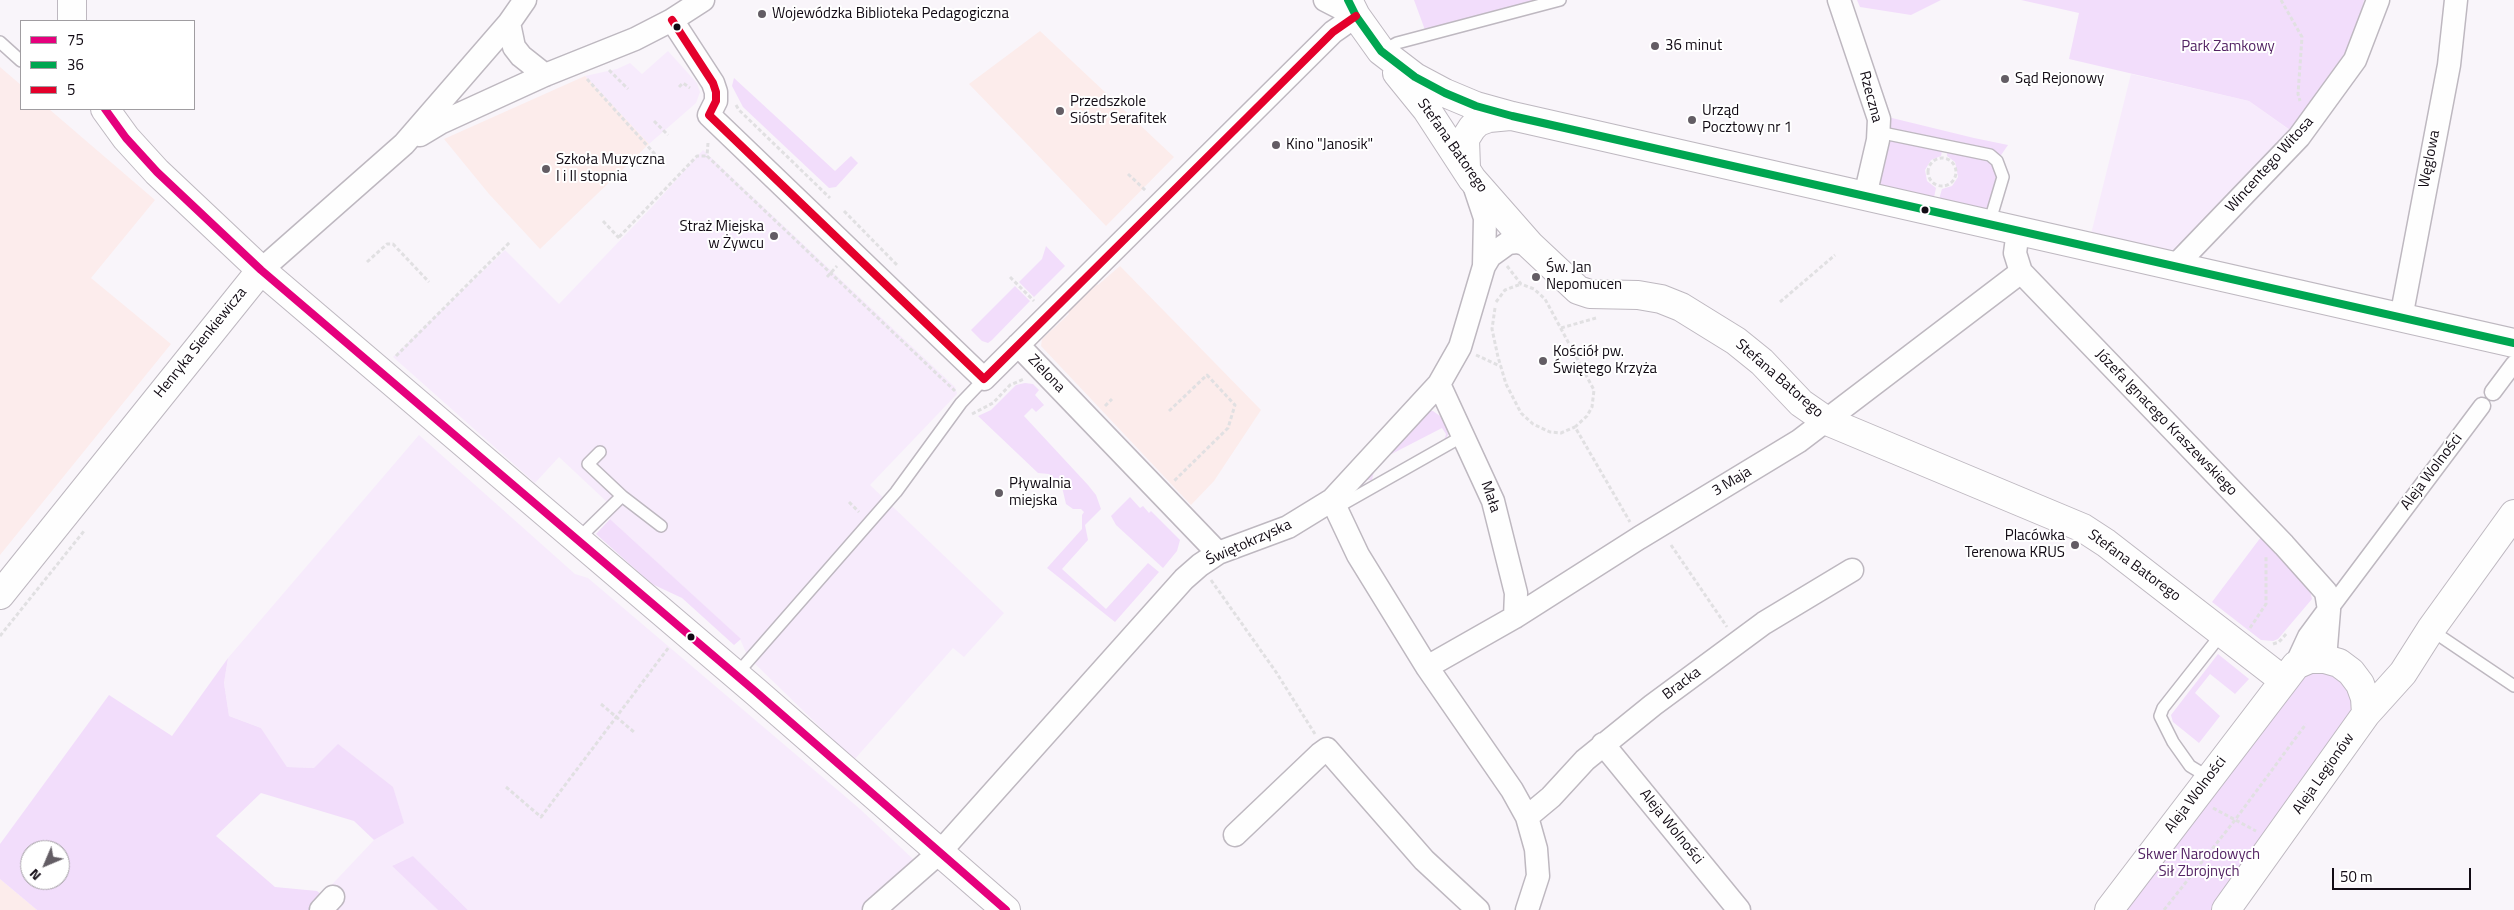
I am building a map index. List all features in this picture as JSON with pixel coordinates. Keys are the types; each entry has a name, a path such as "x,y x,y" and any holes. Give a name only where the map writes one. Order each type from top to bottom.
{"street":[{"path":"72,0 72,20"},
{"name":"Henryka Sienkiewicza","path":"0,595 261,270 404,144 509,23 525,0"},
{"path":"404,144 440,123 545,75 635,39 672,20 703,0"},
{"path":"1018,346 1343,24 1352,8 1325,0"},
{"name":"Rzeczna","path":"1839,0 1879,119 1865,196"},
{"name":"Wincentego Witosa","path":"2175,266 2299,136 2317,113 2355,60 2378,0"},
{"name":"Węglowa","path":"2401,318 2448,65 2456,0"},
{"name":"Stefana Batorego","path":"1352,8 1392,68 1423,104 1455,155 1469,173 1530,245 1568,282 1582,292 1638,295 1661,299 1705,321 1736,341 1762,362 1801,403 1827,421 2083,528 2290,672"},
{"path":"672,20 713,83 716,100 709,115 984,379"},
{"path":"509,23 514,47 521,56 545,75"},
{"path":"1383,53 1415,77 1445,93 1476,106 1512,116 2514,343"},
{"path":"106,110 126,138 157,172 261,270 1006,910"},
{"path":"1469,173 1465,139 1472,128 1478,122 1489,118 1512,116"},
{"name":"Świętokrzyska","path":"874,910 940,852 1158,606 1194,570 1218,553 1288,527 1334,504 1439,384 1460,347 1484,266 1485,218 1469,173"},
{"path":"2018,231 2016,252 2021,272"},
{"path":"1484,266 1493,252 1508,243 1517,242 1530,245"},
{"name":"3 Maja","path":"1427,667 1515,617 1639,538 1799,442 2021,272"},
{"name":"Józefa Ignacego Kraszewskiego","path":"2021,272 2284,545 2326,592 2328,610"},
{"name":"Zielona","path":"984,379 1018,346 1218,553"},
{"path":"2493,392 2514,364"},
{"name":"Mała","path":"1439,384 1493,501 1516,593 1515,617"},
{"name":"Aleja Wolności","path":"2109,910 2208,777 2290,672 2309,637 2328,610 2482,406"},
{"path":"1334,504 1358,555 1427,667 1512,790 1527,817 1536,849 1538,876 1527,910"},
{"name":"Aleja Legionów","path":"2226,910 2366,714 2403,673 2427,635 2514,514"},
{"name":"Bracka","path":"1527,817 1535,812 1603,744 1737,642 1788,608 1852,570"},
{"path":"2325,659 2328,610"},
{"name":"Aleja Legionów","path":"2360,684 2392,666 2427,635"},
{"path":"2290,672 2310,659 2325,659 2339,663 2351,672 2360,684 2365,698 2366,714"},
{"name":"Aleja Wolności","path":"1603,744 1739,910"},
{"path":"1235,835 1327,749 1424,860 1478,910"}],"lane":[{"path":"1383,53 1397,43 1560,0"},
{"path":"0,42 20,60"},
{"path":"1878,132 1990,155 1997,161 2002,177 1988,224"},
{"path":"735,676 896,492 961,403 984,379"},
{"path":"1334,504 1463,436"},
{"path":"600,452 588,464 622,496 661,526"},
{"path":"577,540 622,496"},
{"path":"2208,777 2190,766 2173,742 2160,716 2163,708 2235,632"},
{"path":"2427,635 2514,686"}],"path":[{"path":"2281,0 2302,37 2298,98 2317,113"},
{"path":"604,65 628,89"},
{"path":"582,74 662,162"},
{"path":"680,87 686,83 694,92"},
{"path":"733,98 738,110 830,198"},
{"path":"654,121 668,135"},
{"path":"707,156 708,140"},
{"path":"603,221 619,238 697,156 707,156 955,391"},
{"path":"1939,158 1949,160 1955,167 1954,180 1946,186 1937,186 1928,176 1929,166 1939,158"},
{"path":"1128,174 1146,191"},
{"path":"1140,198 1152,186"},
{"path":"844,211 905,273"},
{"path":"395,357 510,242"},
{"path":"367,262 387,244 393,244 429,282"},
{"path":"1780,302 1835,255"},
{"path":"1484,266 1500,265 1504,262 1521,284 1534,289 1545,298 1594,390 1594,400 1587,416 1575,427 1561,433 1538,428 1521,413 1506,384 1492,330 1493,317 1499,297 1505,290 1521,284"},
{"path":"1010,277 1036,303 1032,307"},
{"path":"1168,486 1228,428 1235,404 1207,375 1169,412"},
{"path":"968,416 993,403 1016,381 1030,379"},
{"path":"1575,427 1639,538"},
{"path":"1671,545 1737,642"},
{"path":"2235,632 2266,604 2266,547"},
{"path":"1208,575 1327,749"},
{"path":"2270,644 2279,642 2291,628"},
{"path":"506,787 541,817 599,744 617,716 674,640"},
{"path":"601,704 634,732"},
{"path":"2164,910 2235,820 2306,724"},
{"path":"2206,804 2258,832"}],"shaded area":[{"name":"Przedszkole Sióstr Serafitek","path":"1040,31 1174,157 1106,226 969,84"},
{"path":"668,51 697,83 700,92 696,103 649,144 585,76 617,69 630,63 642,74"},
{"path":"0,67 20,84 20,110 50,110 155,200 91,278 171,344 0,555"},
{"path":"2131,74 2249,101 2299,137 2174,259 2090,238"},
{"name":"Szkoła Muzyczna I i II stopnia","path":"585,76 649,144 540,249 489,194 444,139"},
{"path":"703,150 955,387 957,394 870,485 1004,613 964,657 953,648 854,760 748,657 740,639 610,519 607,502 559,457 535,483 393,357 505,250 559,304 651,208"},
{"path":"1120,266 1261,410 1214,481 1191,505 1041,346 1042,339 1069,314 1068,312 1097,284"},
{"path":"419,435 575,574 588,578 860,809 914,860 912,868 861,910 468,910 413,856 392,866 438,910 340,910 322,895 374,840 403,823 314,768 287,767 261,728 229,716 224,683 228,658"},
{"path":"0,879 37,910 0,910"}],"green space":[{"path":"1414,0 1537,0 1425,30"},
{"path":"1857,0 1941,0 1911,15 1860,7"},
{"name":"Park Zamkowy","path":"2021,0 2364,0 2361,15 2345,53 2290,130 2249,101 2069,59 2079,13"},
{"path":"734,78 835,171 851,156 858,163 836,187 829,188 743,107 732,86"},
{"path":"1892,118 2008,145 1997,161 1878,132 1879,119"},
{"path":"1879,133 1943,146 1941,156 1931,160 1925,170 1927,181 1936,188 1933,202 1926,196 1919,194 1868,188"},
{"path":"1948,147 1989,156 2000,170 1990,215 1938,203 1942,189 1952,186 1958,177 1955,162 1947,156"},
{"path":"1046,246 1065,266 1034,297 1019,282 1042,259"},
{"path":"1015,286 1030,301 992,340 988,343 982,341 971,330"},
{"path":"1033,384 1039,390 1035,395 1044,405 1036,412 1032,408 1024,416 1088,485 1096,495 1101,509 1085,525 1088,540 1062,569 1106,609 1148,563 1159,572 1115,622 1047,568 1082,529 1082,515 1084,512 1081,509 1073,509 1066,504 1062,487 1053,477 1049,474 1038,473 978,416 991,410 1016,385"},
{"path":"1433,411 1447,421 1448,435 1444,442 1446,434 1442,428 1376,462 1372,480 1366,480 1364,474 1369,466 1419,413"},
{"path":"1130,497 1140,508 1143,506 1149,513 1151,511 1180,540 1177,551 1163,568 1116,525 1111,516"},
{"path":"610,519 741,639 734,645 682,598 652,584 596,534"},
{"path":"2261,537 2310,590 2312,599 2278,639 2273,641 2261,640 2212,602"},
{"path":"2218,654 2249,679 2235,694 2210,674 2195,693 2220,716 2199,743 2173,722 2171,715"},
{"path":"228,658 224,683 229,716 261,728 287,767 314,768 338,744 393,787 404,823 374,840 354,821 261,793 216,836 275,887 317,891 340,910 37,910 0,879 0,844 109,695 172,736"},
{"name":"Skwer Narodowych Sił Zbrojnych","path":"2303,670 2330,671 2352,691 2356,710 2217,910 2113,910"},
{"path":"413,856 468,910 438,910 392,866"}],"transit line":[{"name":"36","path":"1348,0 1356,16 1381,51 1415,77 1445,93 1476,106 1512,116 2514,343"},
{"name":"5","path":"672,20 713,83 716,101 709,115 984,379 1333,32 1356,16"},
{"name":"75","path":"106,110 126,138 157,172 261,270 756,692 1006,910"}],"place":[{"name":"Wojewódzka Biblioteka Pedagogiczna","path":"762,14"},
{"name":"36 minut","path":"1655,46"},
{"name":"Sąd Rejonowy","path":"2005,79"},
{"name":"Przedszkole Sióstr Serafitek","path":"1060,111"},
{"name":"Urząd Pocztowy nr 1","path":"1692,120"},
{"name":"Kino \"Janosik\"","path":"1276,145"},
{"name":"Szkoła Muzyczna I i II stopnia","path":"546,169"},
{"name":"Straż Miejska w Żywcu","path":"774,236"},
{"name":"Św. Jan Nepomucen","path":"1536,277"},
{"name":"Kościół pw. Świętego Krzyża","path":"1543,361"},
{"name":"Pływalnia miejska","path":"999,493"},
{"name":"Placówka Terenowa KRUS","path":"2075,545"}]}
